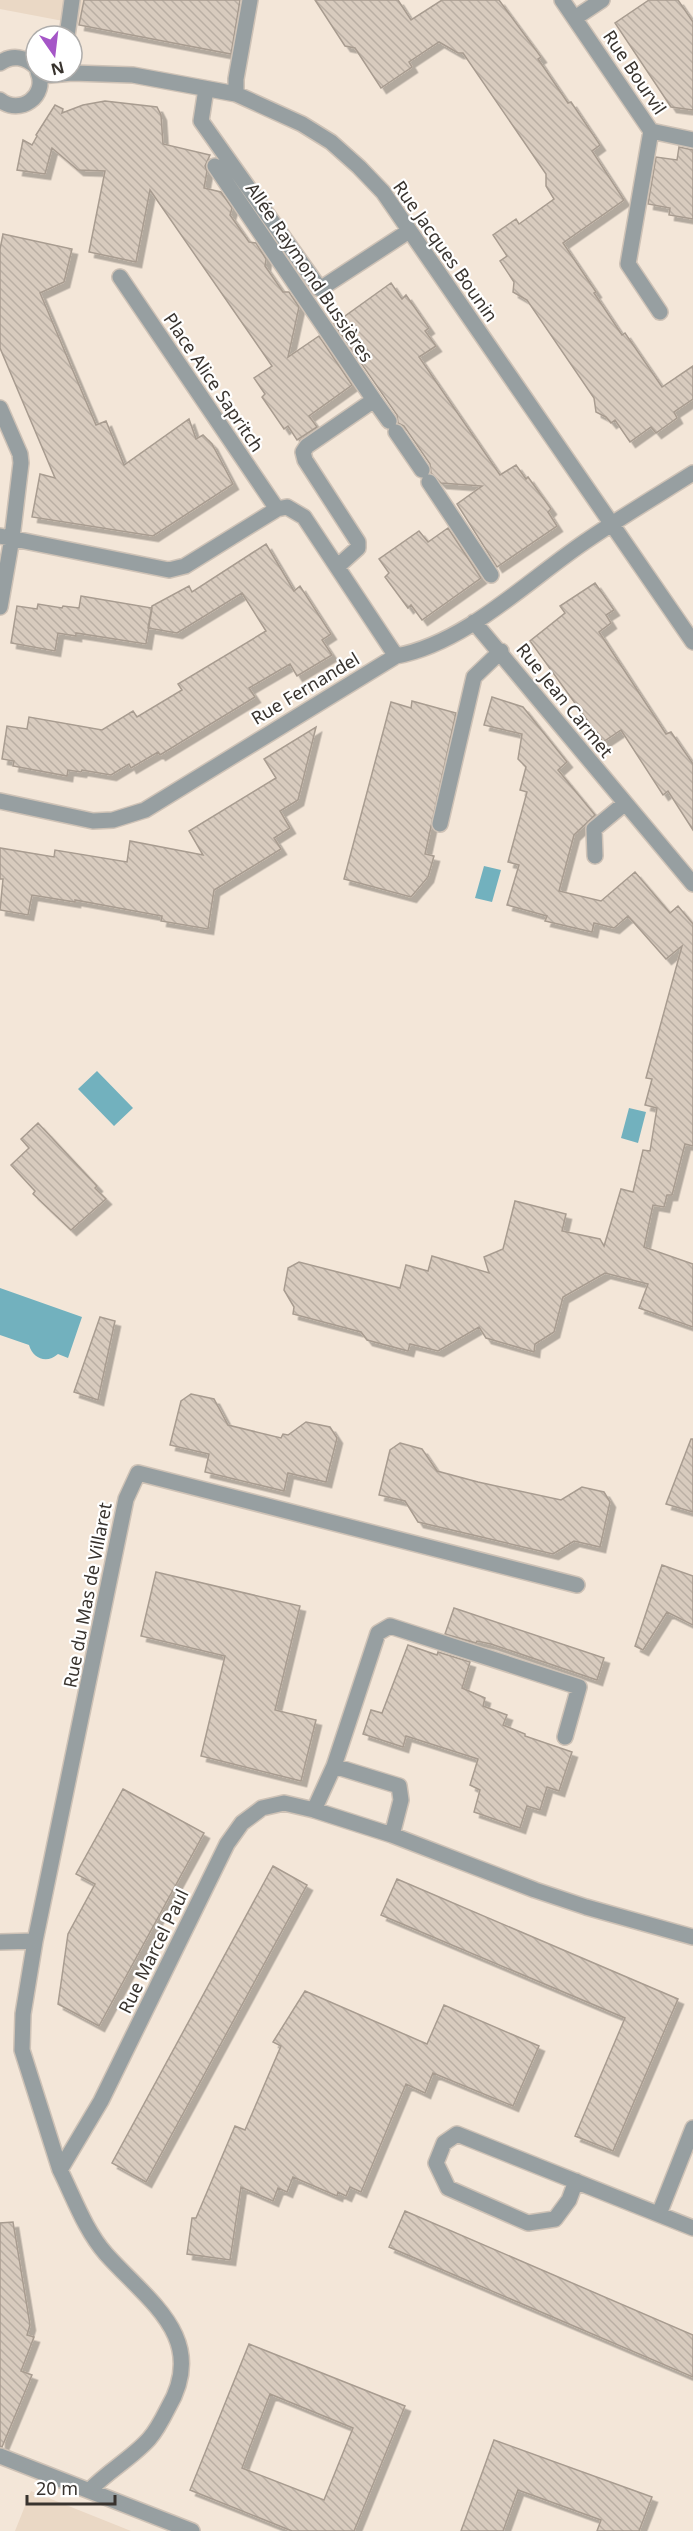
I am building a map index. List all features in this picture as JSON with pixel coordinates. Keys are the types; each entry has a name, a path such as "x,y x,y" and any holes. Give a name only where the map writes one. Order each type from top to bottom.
{"street":[{"path":"69,24 72,0"},
{"path":"236,94 250,0"},
{"name":"Rue Bourvil","path":"562,0 651,131 693,140"},
{"path":"575,18 602,0"},
{"name":"Rue Jacques Bounin","path":"0,63 16,57 24,58"},
{"name":"Rue Jacques Bounin","path":"84,73 133,75 236,94 302,124 331,142 359,166 383,192 693,642"},
{"path":"2,106 27,104 35,97 40,84"},
{"path":"206,89 201,121 320,289 409,231"},
{"path":"651,131 628,264 660,312"},
{"name":"Allée Raymond Bussières","path":"215,166 491,575"},
{"name":"Place Alice Sapritch","path":"120,277 277,509"},
{"path":"337,567 358,548 358,542 305,460 303,452 307,446 374,400"},
{"path":"0,408 20,454 6,537 0,607"},
{"name":"Rue Fernandel","path":"0,801 93,821 113,820 145,810 396,656 421,652 474,622 611,525 693,473"},
{"path":"6,537 169,570 185,566 277,509 287,507 296,510 304,517 396,656"},
{"name":"Rue Jean Carmet","path":"474,622 501,651 624,804 693,885"},
{"path":"440,824 474,677 501,651"},
{"path":"595,856 594,829 624,804"},
{"name":"Rue du Mas de Villaret","path":"60,2170 22,2050 23,2014 35,1941 126,1499 138,1473 577,1585"},
{"path":"314,1810 334,1766 378,1633 390,1626 579,1688 565,1737"},
{"path":"334,1766 399,1786 401,1800 392,1835"},
{"name":"Rue Marcel Paul","path":"60,2170 101,2101 230,1840 242,1823 262,1808 284,1803 314,1810 392,1835 535,1890 693,1937"},
{"path":"0,1942 35,1941"},
{"path":"659,2214 693,2128"},
{"path":"576,2181 569,2200 555,2219 528,2223 448,2188 436,2163 444,2143 457,2134 692,2225"},
{"path":"60,2170 89,2230 106,2253 145,2292 178,2337 183,2362 177,2393 149,2438 90,2490"},
{"path":"0,2456 192,2531"}],"shaded area":[{"path":"0,0 83,0 79,24 0,9"},
{"path":"31,2491 131,2531 15,2531"}],"water":[{"path":"484,866 501,870 492,902 475,898"},
{"path":"97,1071 133,1108 114,1126 78,1089"},
{"path":"629,1108 646,1112 638,1143 621,1138"},
{"path":"0,1288 82,1317 68,1358 58,1354 49,1359 37,1357 29,1345 0,1335"}],"building":[{"path":"84,0 240,0 231,54 79,24"},
{"path":"315,0 398,0 411,20 442,0 499,0 541,57 538,59 568,103 571,102 600,145 592,151 624,200 563,243 622,335 625,333 662,387 693,366 693,399 674,412 677,418 656,433 651,427 630,442 615,420 611,423 606,417 596,412 594,398 527,300 513,292 514,282 500,261 507,256 493,235 516,219 519,224 554,199 546,186 546,174 463,53 458,53 439,42 409,62 412,67 381,88 355,48 345,46"},
{"path":"649,0 678,0 693,22 693,110 671,107 615,23"},
{"path":"105,101 157,107 161,115 163,144 210,155 205,166 207,171 204,188 221,192 232,208 230,215 249,242 256,243 266,259 265,266 283,292 289,292 299,307 288,357 319,336 352,385 309,416 317,427 297,440 288,426 284,429 262,397 265,394 254,378 272,366 150,190 136,262 89,252 105,171 78,170 52,148 45,174 17,170 23,140 32,145 55,105 63,109 62,113 83,105"},
{"path":"679,147 693,150 693,219 669,215 670,208 648,204 656,157 677,160"},
{"path":"3,234 72,249 64,282 40,293 96,425 106,421 124,465 189,419 196,439 203,435 212,444 233,484 153,536 32,517 40,474 55,478 0,348 0,249"},
{"path":"391,283 402,299 406,295 429,328 425,331 436,346 419,357 500,475 516,465 526,479 528,477 551,509 548,512 557,526 497,567 457,504 482,486 441,483 431,473 430,464 404,426 398,423 397,415 334,324"},
{"path":"448,528 481,578 422,620 411,605 408,608 385,577 389,573 379,559 419,531 428,542"},
{"path":"266,544 294,591 300,586 331,634 322,640 332,655 297,676 290,664 249,688 255,697 160,755 158,752 131,768 129,764 111,775 68,770 67,776 13,766 14,761 2,759 7,726 27,729 29,717 102,730 133,711 137,717 182,690 178,684 266,631 242,593 177,633 148,628 152,606 189,586 192,592"},
{"path":"595,583 614,610 606,615 611,623 599,632 666,734 671,732 693,764 693,830 668,791 663,795 621,730 603,742 530,641 565,613 560,606"},
{"path":"81,596 152,608 146,644 76,633 76,636 58,633 55,651 11,643 17,606 37,609 38,604 79,608"},
{"path":"492,697 523,707 567,762 558,770 595,815 574,835 559,891 601,901 635,872 670,913 678,906 693,924 693,1146 685,1144 672,1195 667,1195 664,1207 653,1205 644,1247 693,1264 693,1327 639,1308 648,1284 605,1273 563,1297 554,1332 535,1344 534,1352 486,1338 479,1327 438,1351 410,1344 408,1351 367,1340 361,1332 293,1314 294,1307 284,1290 288,1268 299,1262 400,1288 406,1265 428,1271 432,1256 489,1273 484,1257 503,1249 515,1201 566,1214 562,1231 600,1239 604,1246 621,1189 633,1192 643,1150 650,1151 657,1108 645,1105 652,1079 646,1078 682,946 666,959 628,916 614,928 594,923 592,932 545,921 547,916 507,905 519,865 508,862 527,792 520,790 526,767 518,759 522,734 484,725"},
{"path":"412,701 456,713 425,854 434,856 428,877 411,897 344,879 391,702 411,708"},
{"path":"316,727 298,800 280,811 290,828 274,838 281,849 214,890 208,929 161,921 162,916 75,900 75,902 32,895 28,915 0,910 3,879 0,879 0,848 54,857 55,850 127,862 130,841 203,855 189,831 276,778 264,759"},
{"path":"38,1123 97,1186 95,1188 106,1199 71,1230 33,1194 35,1191 11,1165 29,1148 21,1139"},
{"path":"100,1317 115,1321 98,1400 74,1392"},
{"path":"191,1394 214,1399 228,1425 281,1438 283,1434 288,1435 306,1422 330,1427 337,1438 326,1482 288,1473 284,1491 205,1472 209,1454 170,1445 181,1401"},
{"path":"691,1439 693,1439 693,1512 666,1504"},
{"path":"400,1443 422,1449 437,1471 478,1482 561,1500 582,1487 604,1492 610,1502 600,1547 574,1541 553,1554 418,1522 405,1501 379,1495 390,1450"},
{"path":"662,1565 693,1576 693,1625 667,1612 643,1650 635,1646"},
{"path":"156,1572 300,1606 275,1710 316,1720 301,1781 201,1756 225,1656 141,1636"},
{"path":"454,1608 604,1658 597,1680 491,1644 477,1641 476,1643 445,1634"},
{"path":"408,1645 437,1655 438,1652 470,1662 462,1688 485,1698 483,1706 507,1715 503,1725 525,1736 572,1752 559,1791 547,1787 540,1810 527,1806 520,1828 474,1812 480,1790 470,1785 478,1759 406,1736 403,1747 363,1734 371,1710 382,1713"},
{"path":"123,1789 204,1833 99,2026 58,2004 68,1934 95,1884 76,1874"},
{"path":"273,1866 307,1885 146,2182 112,2163"},
{"path":"397,1879 678,1999 613,2151 575,2136 625,2018 381,1915"},
{"path":"305,1991 427,2044 444,2005 539,2046 513,2106 433,2073 425,2093 406,2084 361,2192 350,2187 346,2196 338,2192 337,2196 293,2177 287,2192 278,2188 273,2201 241,2187 230,2260 187,2254 192,2218 196,2218 235,2126 245,2130 281,2046 273,2042"},
{"path":"405,2211 693,2335 693,2377 389,2247"},
{"path":"13,2222 30,2325 27,2335 34,2337 21,2371 32,2375 2,2447 0,2446 0,2223"},
{"path":"249,2344 405,2406 354,2531 292,2531 190,2490","holes":["270,2394 353,2428 324,2500 242,2468"]},
{"path":"494,2440 652,2497 639,2531 597,2531 601,2520 518,2490 503,2531 461,2531"}]}
